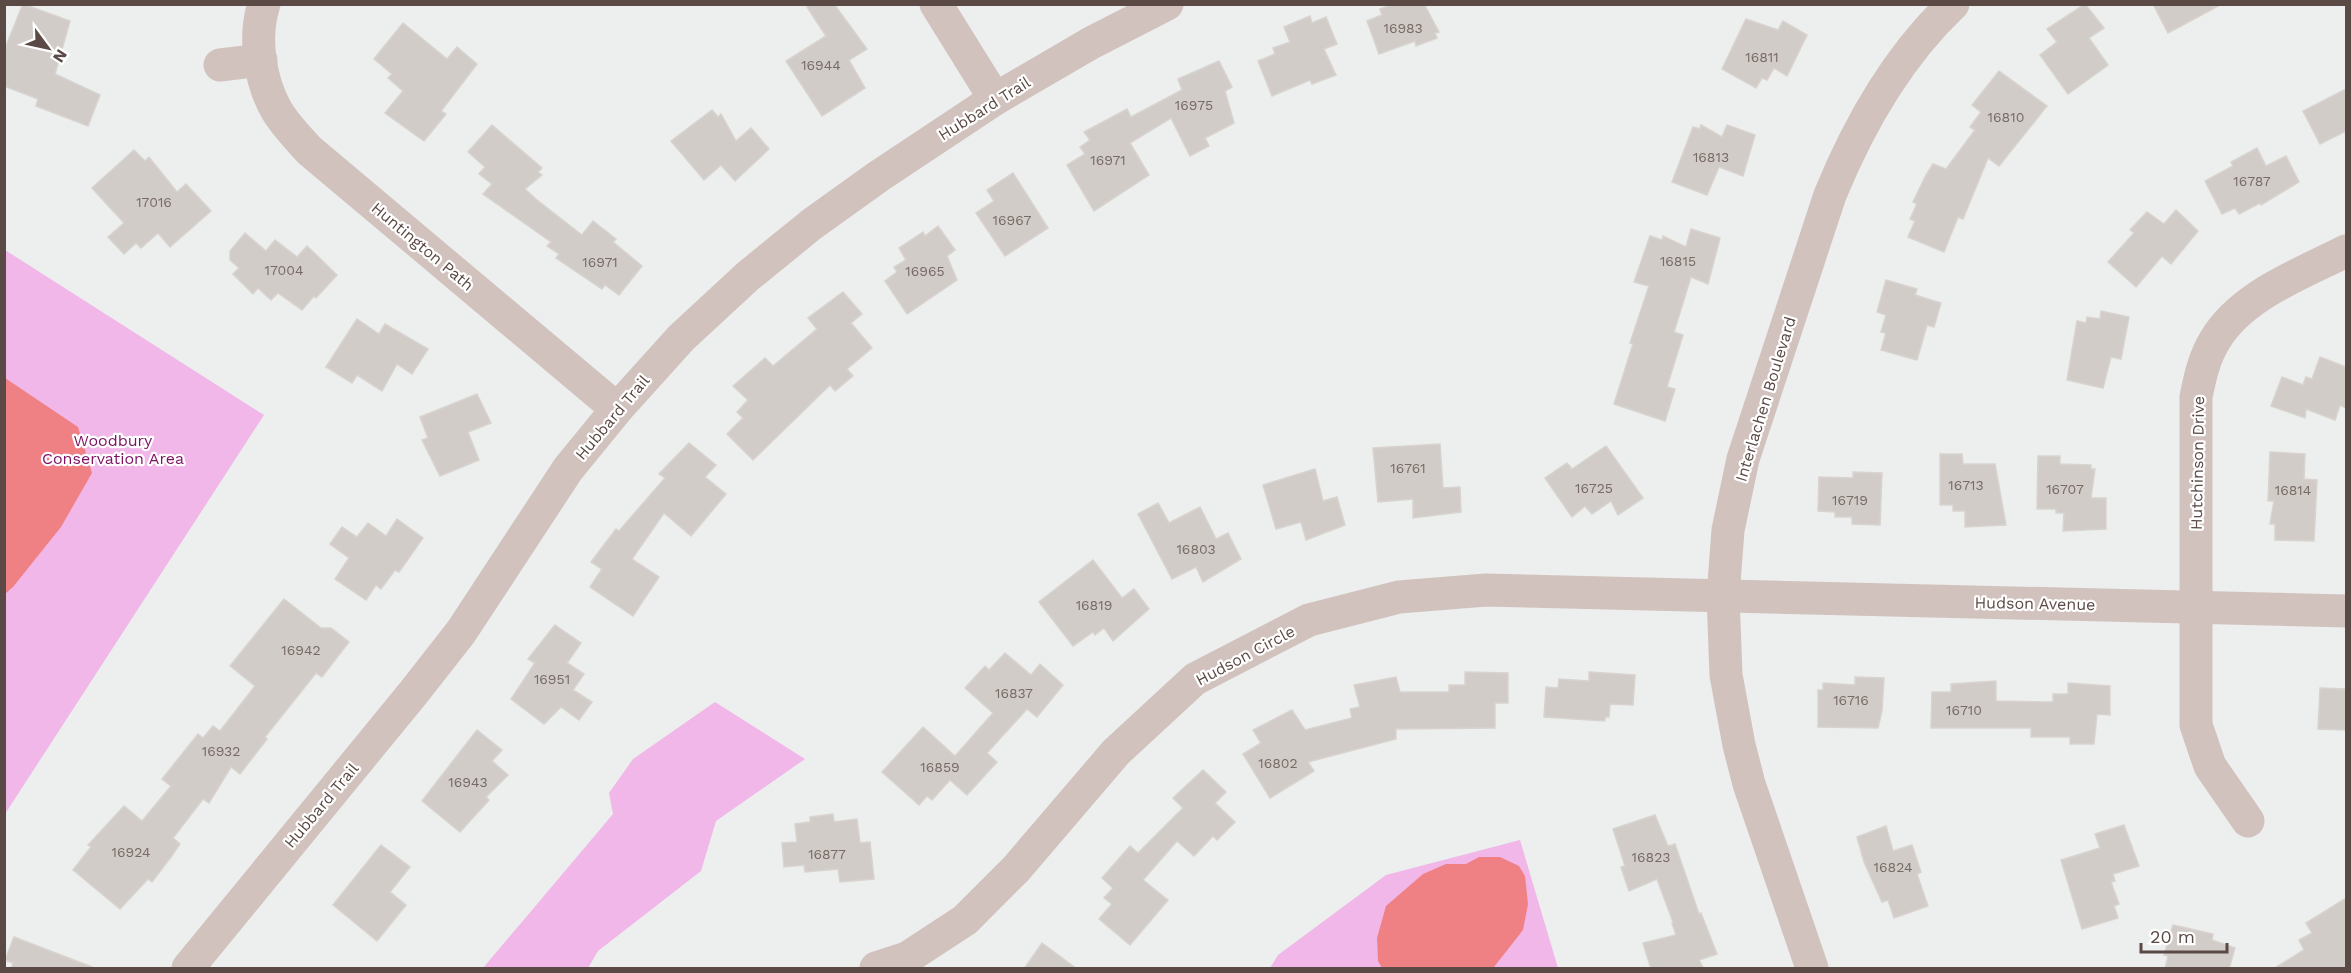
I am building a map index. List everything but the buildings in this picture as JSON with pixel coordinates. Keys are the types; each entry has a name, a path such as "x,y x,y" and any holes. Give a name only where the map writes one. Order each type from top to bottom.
{"street":[{"name":"Huntington Path","path":"264,4 260,34 261,60 266,86 276,110 292,132 310,151 617,409"},
{"path":"936,4 995,99"},
{"name":"Hubbard Trail","path":"188,969 448,649 568,470 617,409 681,338 748,276 812,224 879,176 995,99 1091,43 1167,4"},
{"name":"Interlachen Boulevard","path":"1812,969 1749,784 1739,745 1726,675 1723,596 1728,530 1743,459 1830,195 1862,122 1934,22 1953,4"},
{"path":"220,65 261,60"},
{"name":"Hutchinson Drive","path":"2248,820 2210,766 2196,725 2196,397 2202,367 2215,339 2235,316 2258,297 2346,251"},
{"name":"Hudson Circle","path":"876,969 907,958 965,920 1016,869 1116,752 1195,679 1309,620 1399,597 1486,590 1723,596"},
{"name":"Hudson Avenue","path":"1723,596 2346,611"}],"green space":[{"name":"Woodbury Conservation Area","path":"5,250 264,415 5,814"},
{"path":"715,702 805,759 716,821 701,871 598,951 588,968 483,968 613,814 609,793 633,759"},
{"path":"1520,840 1558,968 1270,968 1278,955 1386,875"}],"shaded area":[{"path":"5,378 78,427 92,473 61,527 5,594"},
{"path":"1479,857 1500,857 1519,866 1525,876 1528,904 1523,930 1494,967 1382,968 1378,961 1377,938 1386,906 1423,874 1446,864 1466,864"}]}
